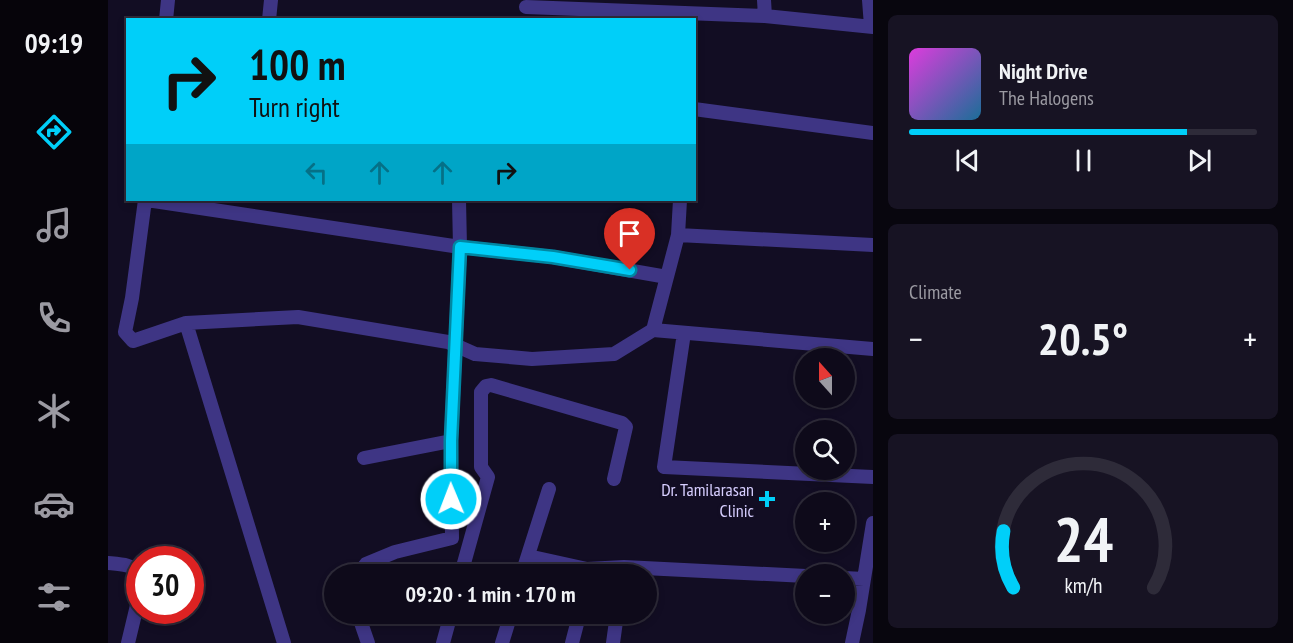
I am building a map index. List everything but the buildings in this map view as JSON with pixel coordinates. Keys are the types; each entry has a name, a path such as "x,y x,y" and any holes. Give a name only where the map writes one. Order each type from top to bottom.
{"street":[{"path":"166,18 168,0"},
{"path":"269,18 271,0"},
{"path":"764,0 765,16"},
{"path":"526,7 661,10 765,16 872,26 869,0"},
{"path":"696,109 873,132"},
{"path":"146,201 125,332 133,341 186,323 298,317 448,342 474,354 532,359 614,354 653,330 873,349"},
{"path":"153,201 460,247 553,257 667,277"},
{"path":"366,564 395,552 452,538 451,441 460,247 459,201"},
{"path":"653,330 678,235 680,201"},
{"path":"678,235 873,245"},
{"path":"186,323 284,643"},
{"path":"684,333 664,467 873,477"},
{"path":"464,564 488,477 481,467 481,392 486,386 491,385 622,423 626,427 614,479"},
{"path":"364,458 451,441"},
{"path":"525,564 549,489"},
{"path":"852,643 866,610 864,579 873,523"},
{"path":"528,556 564,564"},
{"path":"108,563 126,565"},
{"path":"657,572 795,576"},
{"path":"855,579 864,579"},
{"path":"128,643 133,624"},
{"path":"361,624 368,643"},
{"path":"443,643 448,624"},
{"path":"502,643 508,624"},
{"path":"572,643 577,624"},
{"path":"613,643 616,624"}],"place":[{"name":"Dr. Tamilarasan Clinic","path":"767,499"}],"route":[{"path":"451,499 451,441 460,247 553,257 630,270"}]}
